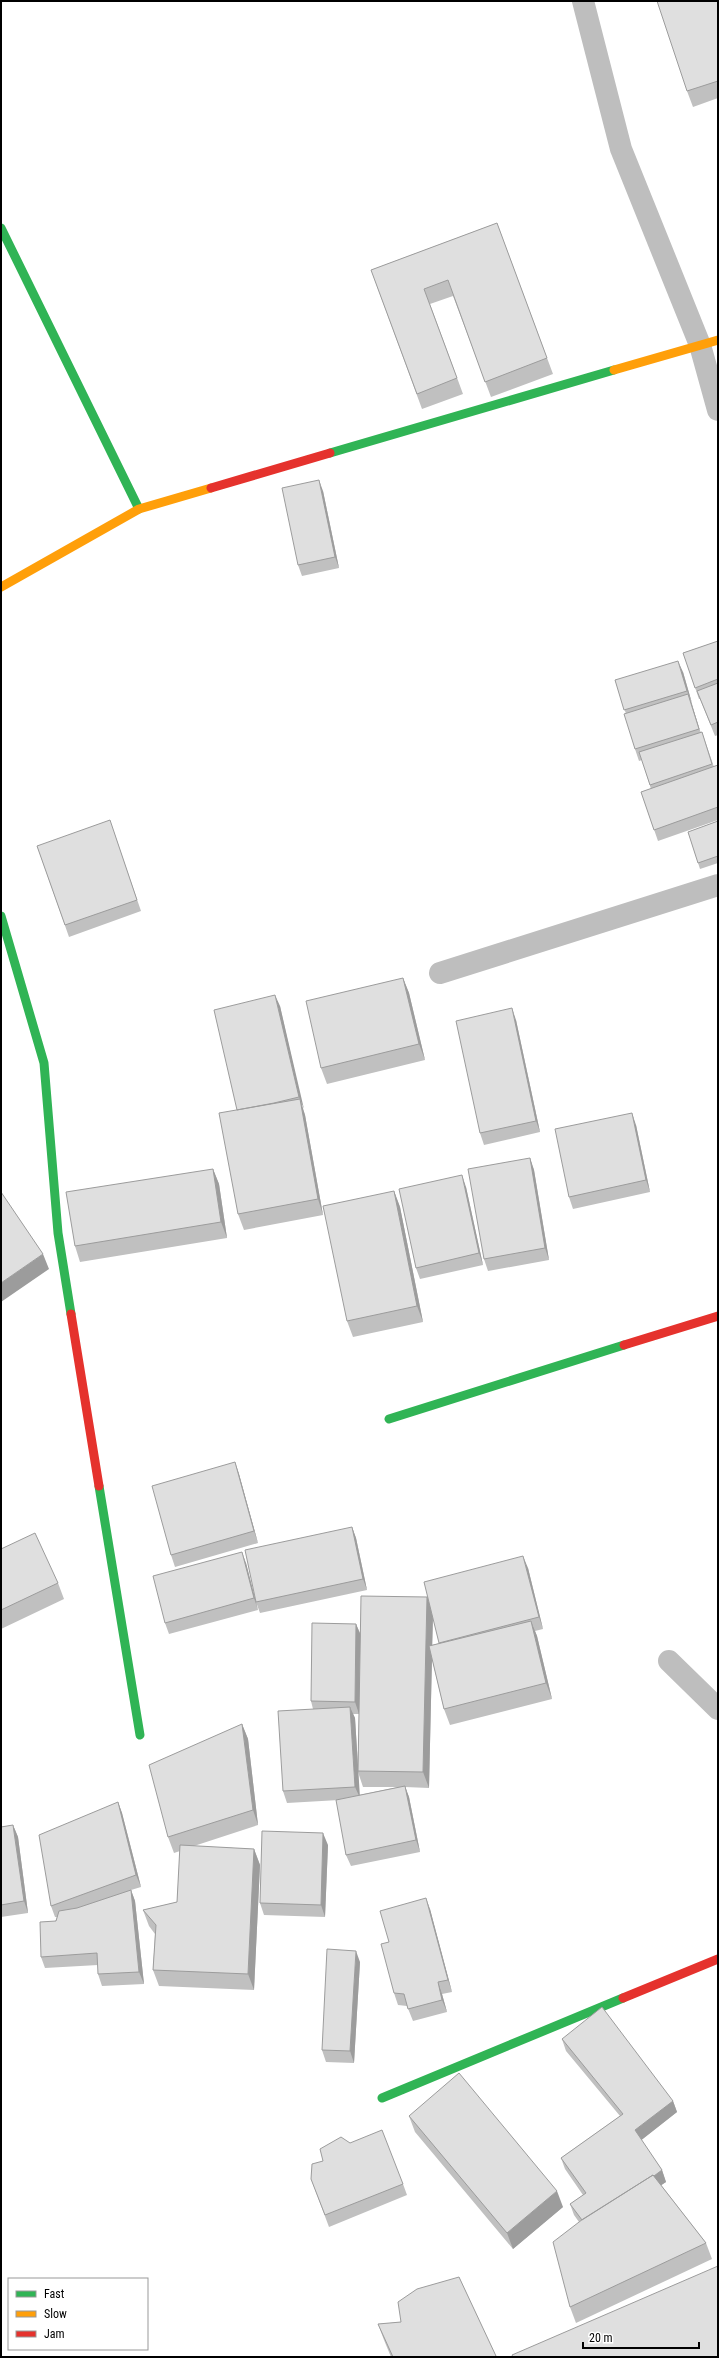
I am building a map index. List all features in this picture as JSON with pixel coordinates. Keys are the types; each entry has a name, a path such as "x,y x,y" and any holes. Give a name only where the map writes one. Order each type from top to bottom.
{"street":[{"path":"583,1 621,149 709,342 718,410"},
{"path":"1,228 139,508"},
{"path":"1,587 139,508 709,342"},
{"path":"440,973 718,885"},
{"path":"1,916 44,1063 58,1233 140,1735"},
{"path":"389,1419 718,1316"},
{"path":"669,1661 718,1709"},
{"path":"382,2098 718,1959"}],"building":[{"path":"657,1 718,1 718,81 687,91"},
{"path":"497,223 547,358 485,382 448,280 424,289 457,378 417,394 371,270"},
{"path":"319,480 335,557 298,565 282,488"},
{"path":"718,641 718,679 695,688 683,653"},
{"path":"678,661 687,691 624,710 615,680"},
{"path":"718,683 718,722 711,725 697,691"},
{"path":"688,694 699,729 635,749 624,714"},
{"path":"702,732 712,764 650,785 639,752"},
{"path":"718,765 718,807 654,830 641,792"},
{"path":"110,820 137,900 65,925 37,846"},
{"path":"718,821 718,856 698,863 688,832"},
{"path":"403,978 419,1044 321,1068 306,1001"},
{"path":"275,995 299,1097 237,1110 214,1010"},
{"path":"512,1008 536,1121 480,1133 456,1021"},
{"path":"300,1099 318,1199 238,1214 219,1113"},
{"path":"632,1113 646,1180 569,1197 555,1129"},
{"path":"530,1158 545,1248 484,1259 468,1169"},
{"path":"213,1169 221,1222 75,1246 66,1192"},
{"path":"462,1175 479,1253 416,1268 399,1189"},
{"path":"394,1191 417,1306 347,1321 323,1206"},
{"path":"1,1192 43,1254 1,1283"},
{"path":"235,1462 254,1531 171,1555 152,1486"},
{"path":"352,1527 363,1579 256,1602 245,1550"},
{"path":"35,1533 58,1583 1,1610 1,1549"},
{"path":"242,1552 254,1598 165,1623 153,1576"},
{"path":"523,1556 539,1617 439,1643 424,1582"},
{"path":"361,1596 427,1597 423,1772 358,1771"},
{"path":"531,1621 546,1683 444,1709 429,1646"},
{"path":"312,1623 356,1624 355,1702 311,1701"},
{"path":"350,1707 355,1787 283,1791 278,1711"},
{"path":"242,1724 253,1810 168,1837 149,1765"},
{"path":"405,1786 416,1840 346,1855 336,1800"},
{"path":"118,1802 136,1875 51,1906 39,1835"},
{"path":"13,1825 24,1901 1,1905 1,1827"},
{"path":"262,1831 323,1833 321,1905 260,1903"},
{"path":"180,1845 254,1849 248,1974 153,1970 156,1925 143,1910 177,1902"},
{"path":"131,1890 139,1972 98,1974 97,1953 41,1957 40,1922 56,1921 59,1911 77,1908"},
{"path":"426,1898 448,1980 438,1982 442,2000 408,2009 404,1994 394,1993 381,1944 389,1942 380,1911"},
{"path":"327,1949 356,1951 350,2051 322,2050"},
{"path":"602,2007 673,2101 635,2130 662,2170 582,2220 570,2204 586,2193 561,2158 623,2114 562,2039"},
{"path":"459,2073 557,2191 507,2233 409,2116"},
{"path":"382,2130 403,2184 325,2215 311,2179 312,2164 323,2161 320,2149 341,2137 350,2143"},
{"path":"653,2175 706,2243 570,2307 553,2242 583,2219"},
{"path":"718,2266 718,2357 513,2357 512,2355"},
{"path":"459,2277 496,2356 393,2357 378,2324 401,2322 398,2302 417,2289"}],"traffic: fast":[{"path":"1,228 139,509"},
{"path":"330,453 614,370"},
{"path":"1,916 44,1063 58,1233 71,1314"},
{"path":"389,1419 624,1345"},
{"path":"99,1486 140,1735"},
{"path":"382,2098 623,1998"}],"traffic: slow":[{"path":"614,370 718,340"},
{"path":"1,587 139,509 211,488"}],"traffic: jam":[{"path":"211,488 330,453"},
{"path":"71,1314 99,1486"},
{"path":"624,1345 718,1316"},
{"path":"623,1998 718,1959"}]}
